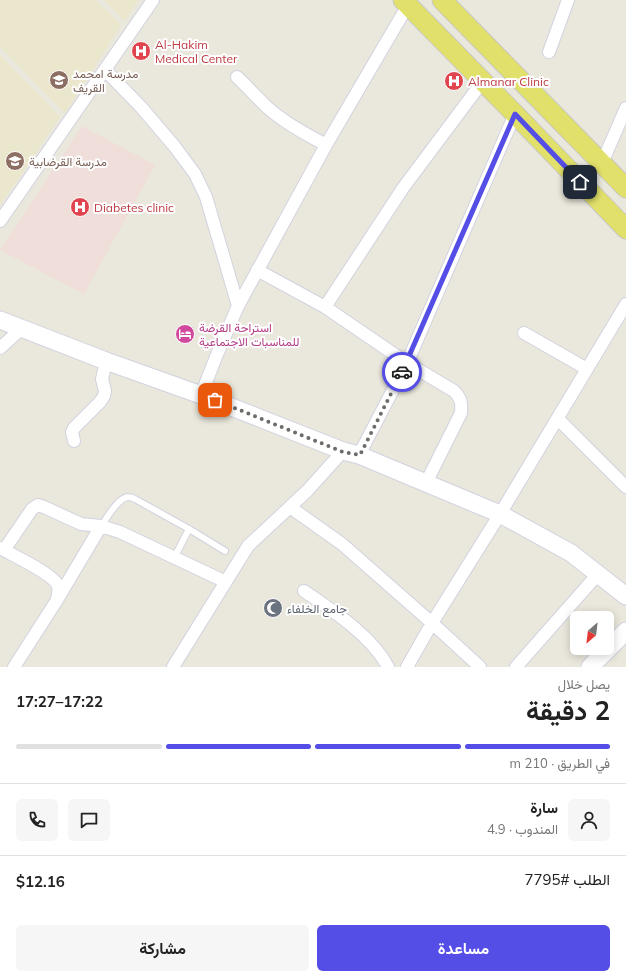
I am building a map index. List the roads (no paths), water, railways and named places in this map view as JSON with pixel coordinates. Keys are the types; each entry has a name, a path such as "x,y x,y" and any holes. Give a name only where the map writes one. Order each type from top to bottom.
{"main road":[{"path":"445,1 626,188"},
{"path":"405,2 626,230"}],"street":[{"path":"0,222 153,0"},
{"path":"549,52 568,0"},
{"path":"201,395 238,306 405,2"},
{"path":"105,70 141,107 176,148 195,174 206,197 238,306"},
{"path":"237,77 280,118 326,145"},
{"path":"325,307 402,188 483,81"},
{"path":"602,163 626,108"},
{"path":"360,455 407,363 515,114"},
{"path":"257,270 325,307 407,363 454,391 460,397 462,404 461,413 426,483"},
{"path":"407,667 432,623 558,419 626,304"},
{"path":"0,320 106,361 201,395 343,452 360,455 500,514 571,554 626,596"},
{"path":"0,348 22,328"},
{"path":"524,333 588,369"},
{"path":"74,440 72,432 74,428 104,396 105,391 102,376 106,361"},
{"path":"558,419 626,487"},
{"path":"173,667 248,546 307,491 343,452"},
{"path":"57,600 58,587 54,581 35,567 2,549 32,509 38,505 44,506 81,524 101,526 120,532 226,582"},
{"path":"290,507 342,544 480,667"},
{"path":"14,667 57,600 101,526"},
{"path":"516,667 598,574"},
{"path":"304,591 339,616 376,648 388,667"},
{"path":"597,665 626,630"}],"lane":[{"path":"101,526 118,502 123,498 129,497 189,529 225,551"},
{"path":"174,558 189,529"}],"place":[{"name":"Al-Hakim Medical Center","path":"141,51"},
{"name":"مدرسة امحمد القريف","path":"59,80"},
{"name":"Almanar Clinic","path":"454,81"},
{"name":"مدرسة القرضابية","path":"15,161"},
{"name":"Diabetes clinic","path":"80,207"},
{"name":"استراحة القرضة للمناسبات الاجتماعية","path":"185,334"},
{"name":"جامع الخلفاء","path":"273,608"}]}
